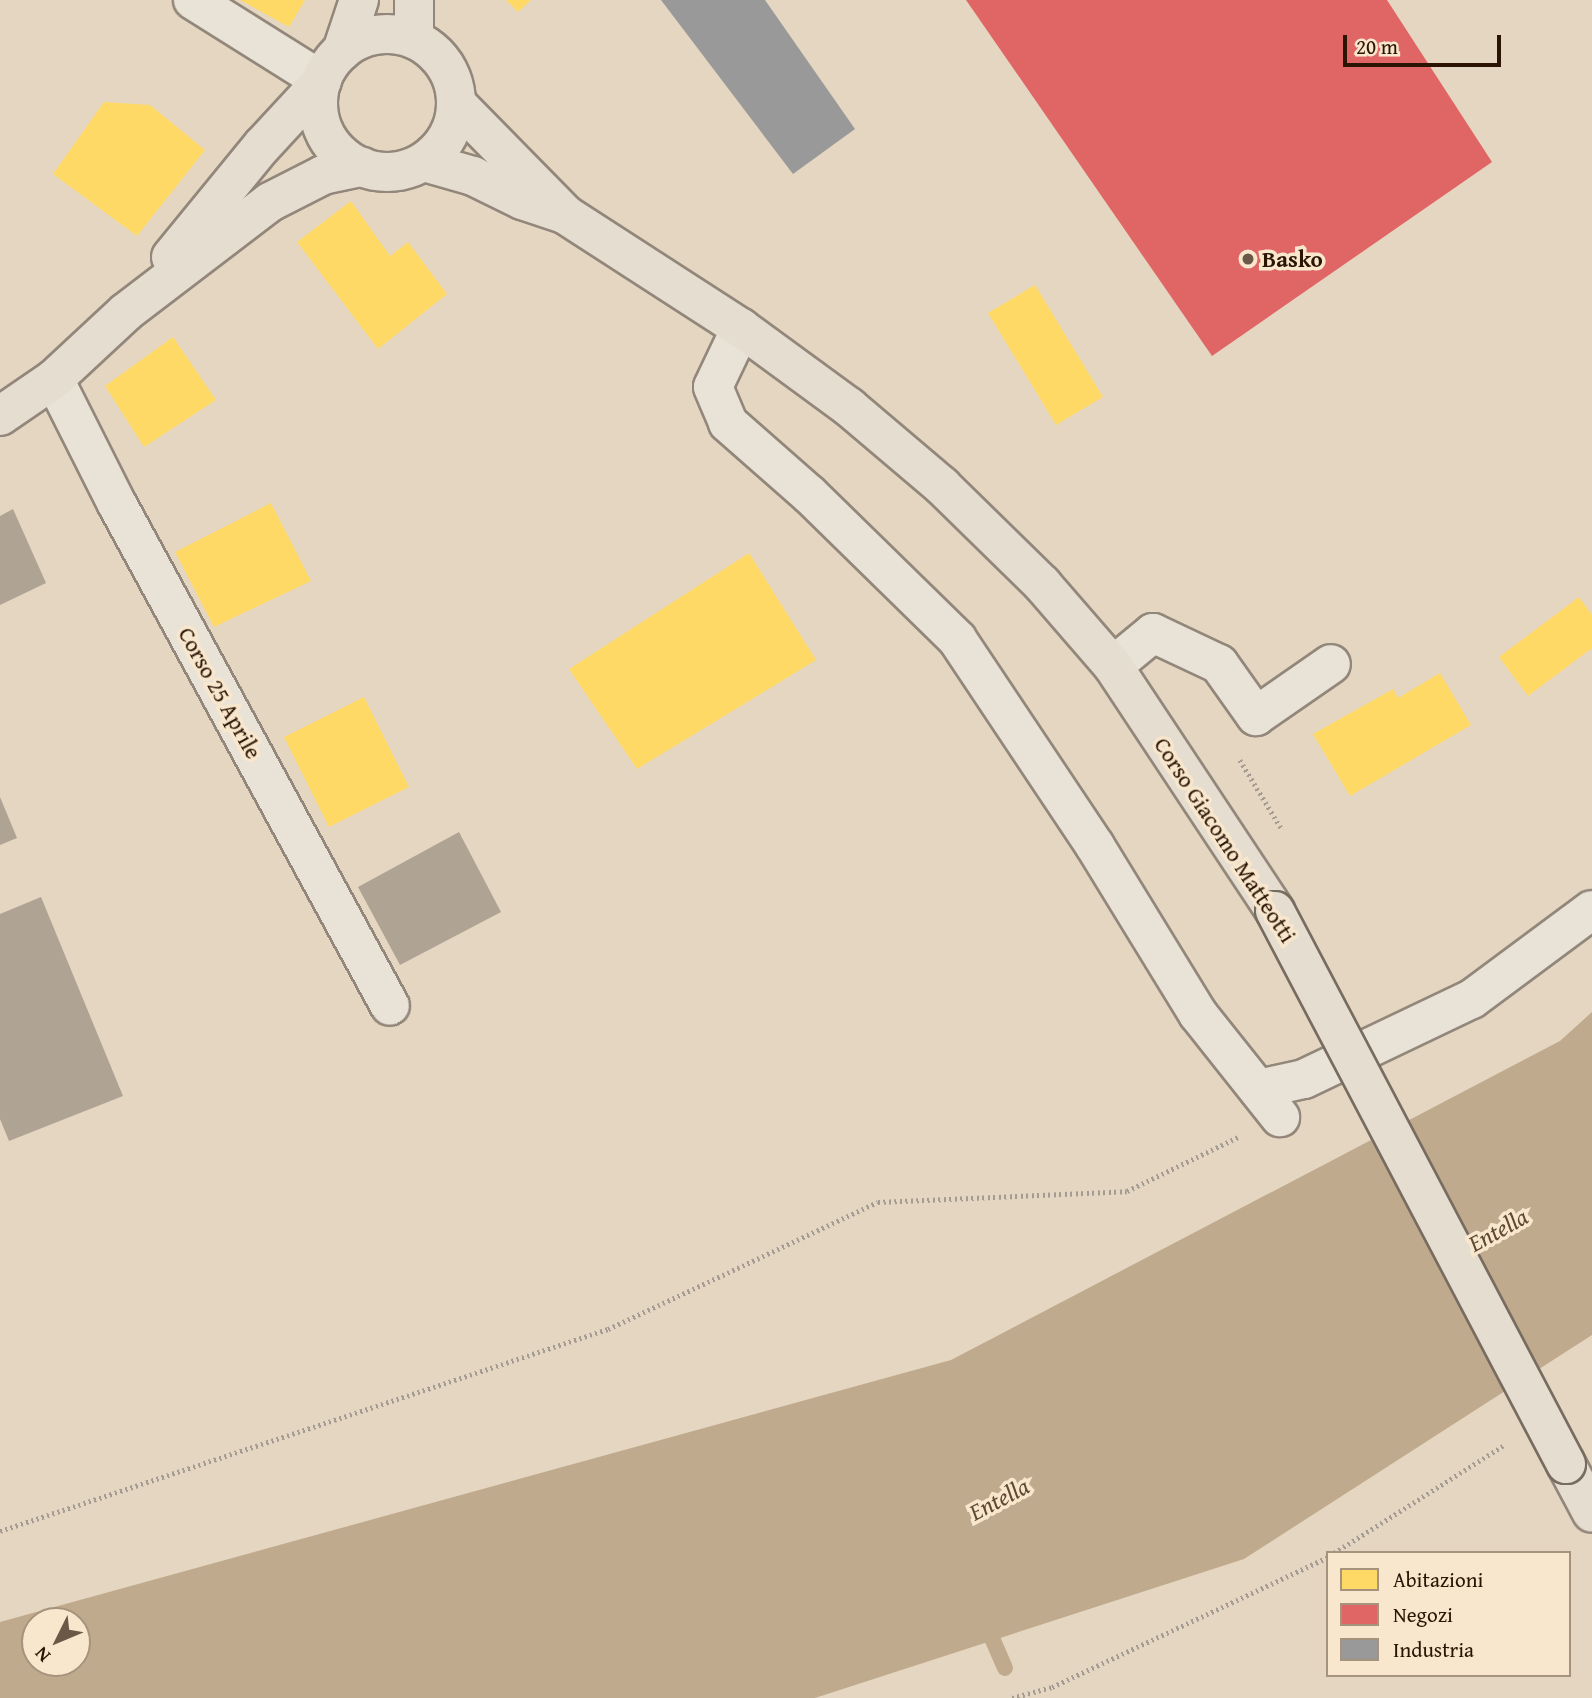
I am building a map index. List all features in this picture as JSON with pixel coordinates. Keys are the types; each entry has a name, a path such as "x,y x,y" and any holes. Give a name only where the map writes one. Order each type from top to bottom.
{"main road":[{"path":"126,312 262,146 332,66 377,35 414,40 445,65 456,103 453,127 442,147 424,162 383,173 362,167 330,141 321,122 332,66 359,0"},
{"path":"414,0 414,40"},
{"path":"456,103 566,215"},
{"path":"424,162 473,176 522,200 566,215"},
{"path":"0,416 54,379 126,312 270,202 323,175 362,167"},
{"name":"Corso Giacomo Matteotti","path":"566,215 740,328 849,407 942,486 1042,584 1113,666 1275,911 1592,1513"}],"street":[{"path":"193,0 332,66"},
{"path":"740,328 713,387 728,423 810,495 957,639 1095,846 1198,1014 1269,1103 1304,1079 1472,999 1592,911"},
{"name":"Corso 25 Aprile","path":"54,379 117,504 390,1006"},
{"path":"1113,666 1153,633 1219,664 1256,716 1331,664"}],"path":[{"path":"0,1531 608,1329 878,1202 1127,1191 1269,1103"},
{"path":"1337,1551 1507,1443"},
{"path":"1012,1698 1052,1687 1326,1558"}],"water":[{"name":"Entella","path":"1592,1012 1592,1335 1244,1559 815,1698 0,1698 0,1622 21,1616 21,1677 91,1677 91,1607 54,1607 951,1360 1560,1041"}],"building: Abitazioni":[{"path":"240,0 305,0 289,27"},
{"path":"506,0 531,0 518,12"},
{"path":"104,102 150,105 205,150 137,236 53,174"},
{"path":"351,201 390,256 408,242 447,294 378,349 297,242"},
{"path":"1035,285 1103,397 1056,425 988,313"},
{"path":"173,337 216,400 144,447 105,386"},
{"path":"271,503 311,581 214,627 175,552"},
{"path":"749,553 816,660 637,769 569,669"},
{"path":"1579,597 1592,615 1592,648 1528,696 1499,657"},
{"path":"1440,673 1471,725 1350,796 1313,734 1393,689 1398,698"},
{"path":"364,697 409,787 329,827 284,737"}],"building: Negozi":[{"name":"Basko","path":"966,0 1387,0 1492,162 1212,356"}],"building: Industria":[{"path":"661,0 765,0 855,129 793,174"}],"building: Altro":[{"path":"13,509 46,583 0,605 0,516"},
{"path":"0,797 17,838 0,845"},
{"path":"459,832 501,912 400,965 358,887"},
{"path":"41,897 123,1096 9,1141 0,1119 0,914"}],"waterway":[{"path":"985,1622 1005,1668"}],"place":[{"name":"Basko","path":"1248,259"}]}
